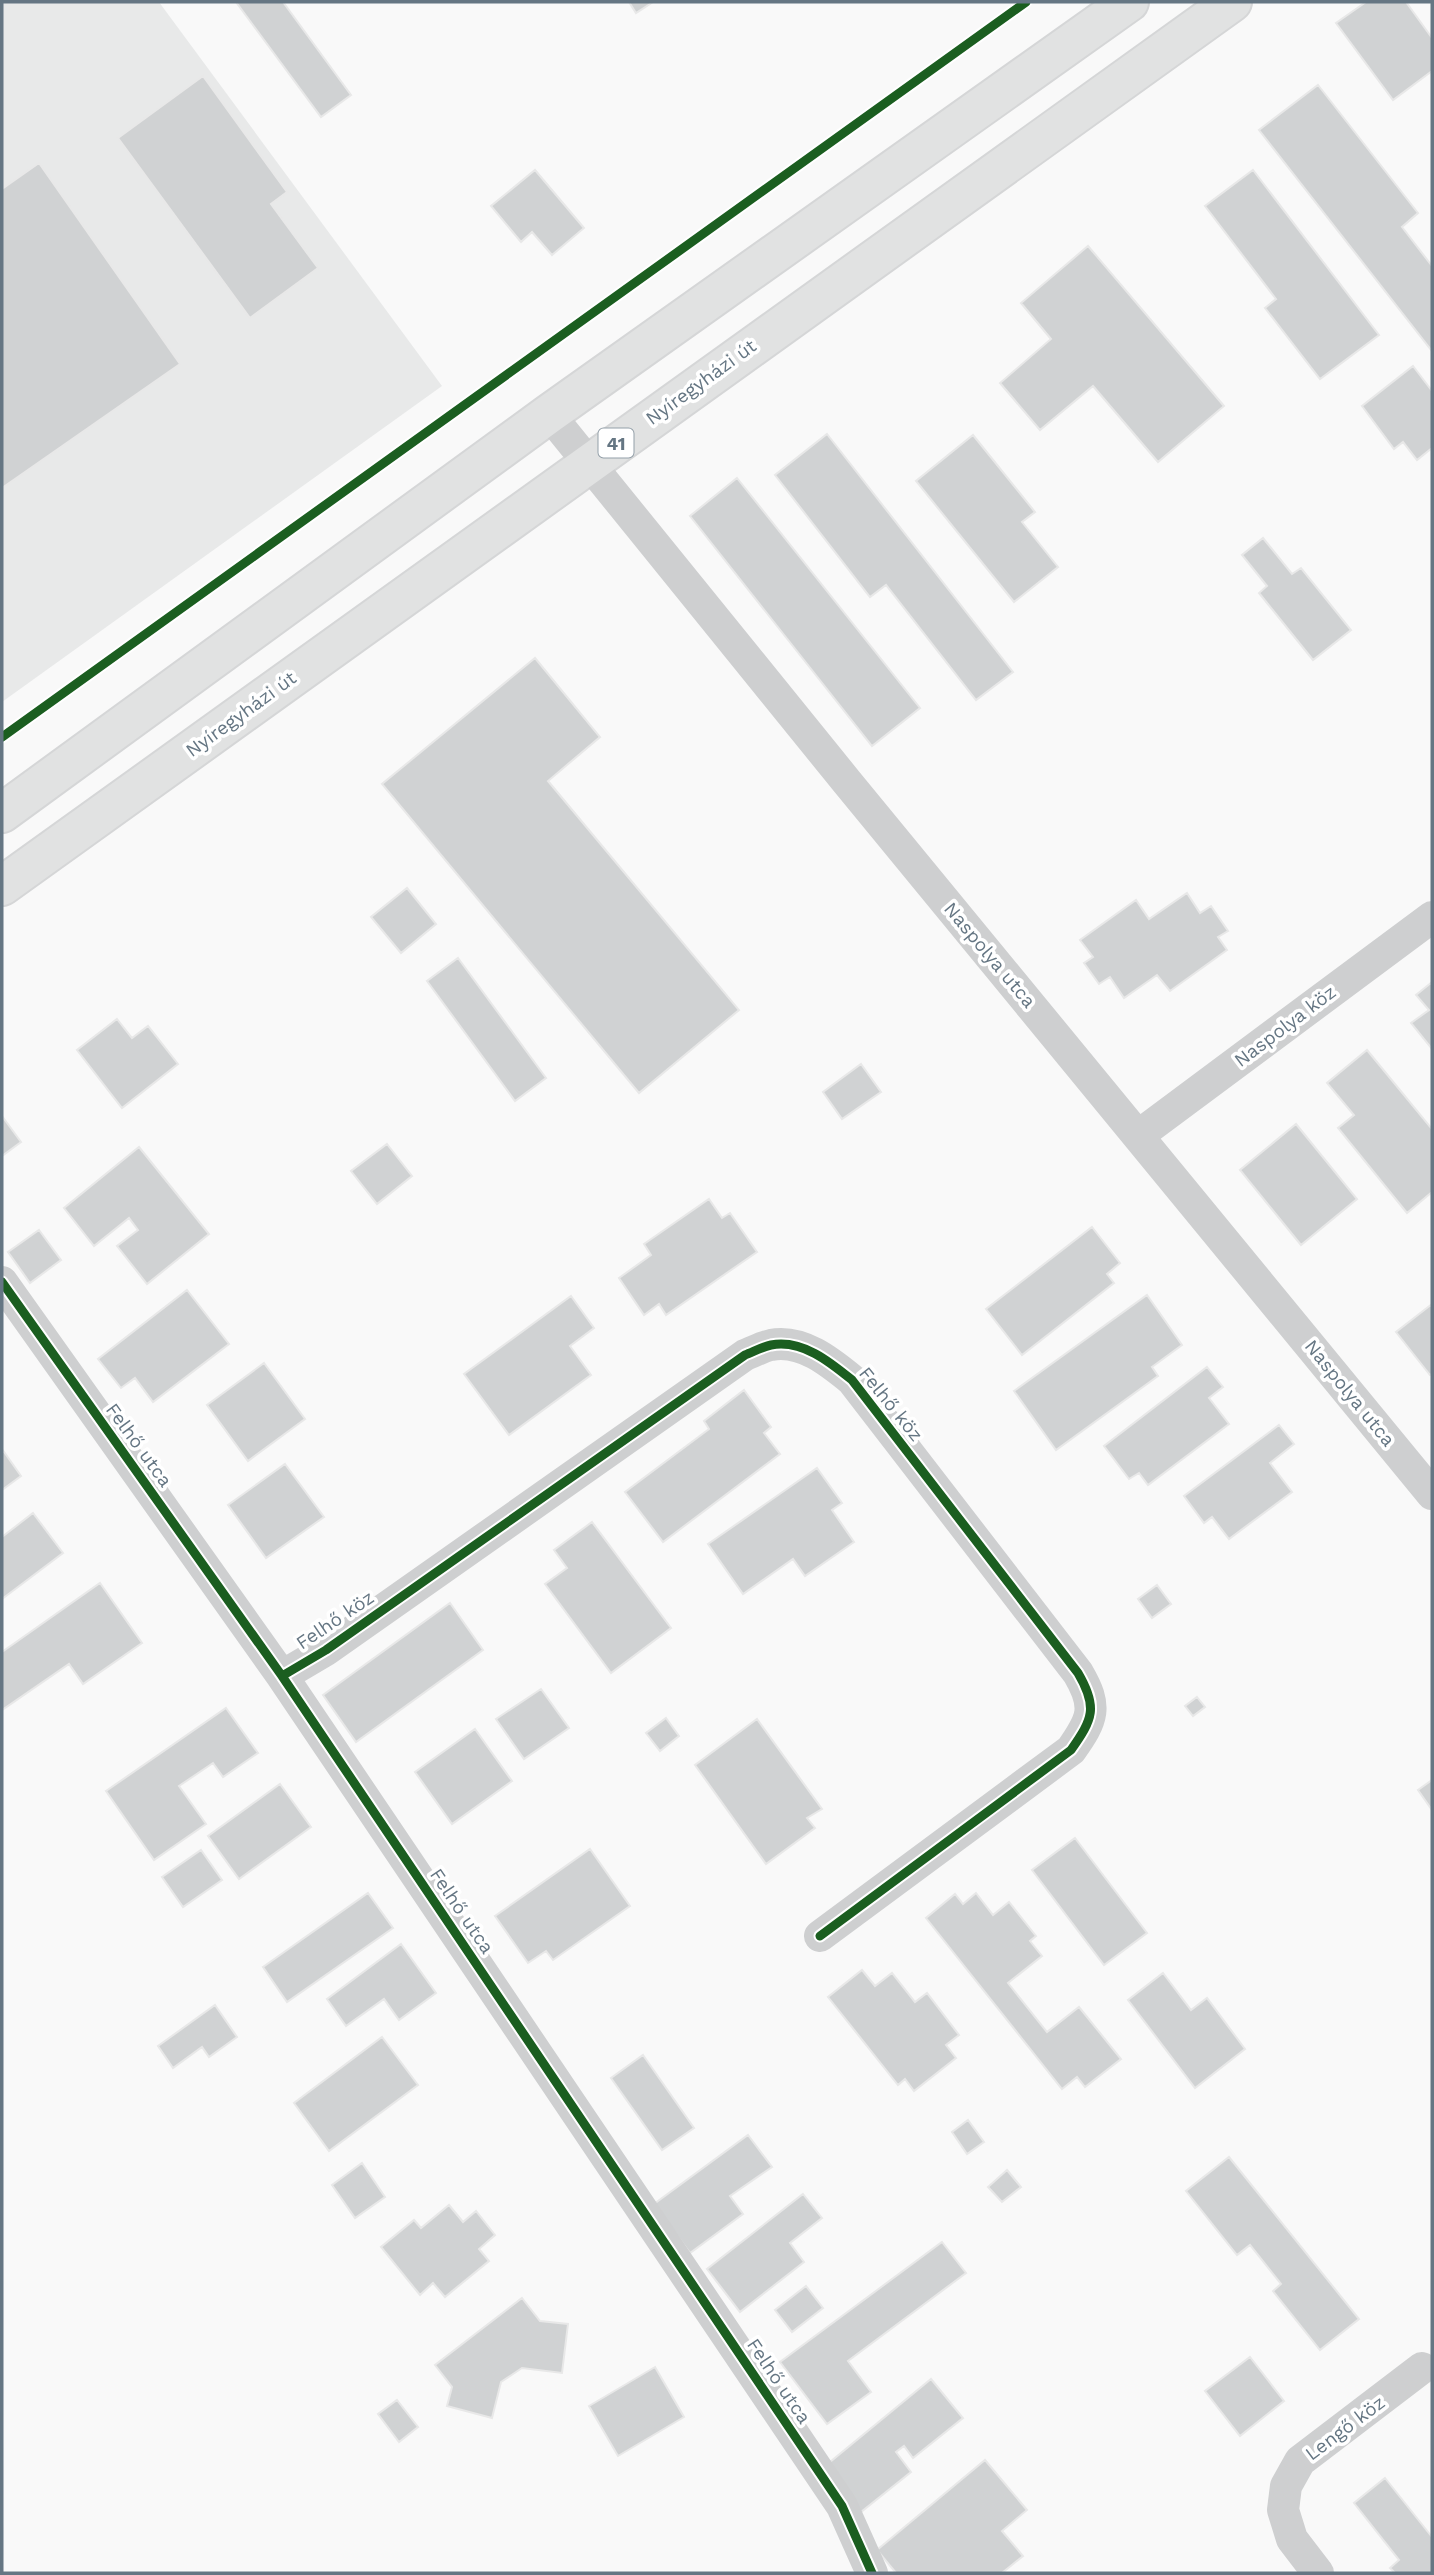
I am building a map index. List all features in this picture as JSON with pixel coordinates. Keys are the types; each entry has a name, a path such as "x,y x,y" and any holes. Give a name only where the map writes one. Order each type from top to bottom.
{"main road":[{"path":"2,813 549,414 1129,2"},
{"name":"Nyíregyházi út","path":"2,887 1232,2"}],"street":[{"name":"Naspolya utca","path":"549,414 846,782 1432,1494"},
{"name":"Naspolya köz","path":"1139,1135 1432,917"},
{"name":"Felhő utca","path":"2,1282 282,1676 842,2506 872,2573"},
{"name":"Felhő köz","path":"282,1676 337,1642 745,1354 774,1345 796,1346 824,1357 852,1380 1070,1662 1088,1691 1092,1712 1086,1730 1071,1750 820,1936"},
{"name":"Lengő köz","path":"1318,2573 1292,2539 1283,2510 1286,2486 1300,2461 1422,2368"}],"shaded area":[{"path":"2,2 159,2 442,386 2,702"}],"building":[{"path":"236,2 283,2 351,95 321,117"},
{"path":"629,2 653,2 636,13"},
{"path":"1366,2 1406,2 1432,38 1432,71 1393,100 1336,23"},
{"path":"203,76 287,192 271,204 318,268 250,318 118,138"},
{"path":"1318,85 1418,213 1402,227 1432,266 1432,351 1259,130"},
{"path":"39,163 180,364 2,488 2,189"},
{"path":"535,170 584,228 552,255 532,232 521,242 491,206"},
{"path":"1253,170 1379,335 1320,379 1265,308 1276,299 1205,206"},
{"path":"1088,246 1224,406 1158,462 1093,386 1040,430 1000,383 1051,339 1021,303"},
{"path":"1413,366 1432,391 1432,448 1417,460 1403,442 1394,449 1362,406"},
{"path":"827,434 1013,672 976,700 886,585 870,597 775,475"},
{"path":"973,435 1035,512 1022,522 1058,567 1014,602 916,481"},
{"path":"737,478 920,708 872,746 690,516"},
{"path":"1263,538 1292,574 1301,568 1351,630 1313,660 1259,593 1267,586 1242,555"},
{"path":"535,658 600,737 548,781 739,1010 639,1093 382,784"},
{"path":"407,888 436,924 401,953 371,917"},
{"path":"1187,893 1200,913 1211,906 1228,931 1218,937 1227,950 1170,991 1157,975 1124,998 1110,977 1099,984 1084,963 1093,957 1080,940 1136,900 1149,919"},
{"path":"458,958 546,1078 515,1101 427,981"},
{"path":"1432,982 1432,1049 1411,1023 1429,1010 1416,995"},
{"path":"117,1019 132,1038 148,1026 178,1064 122,1108 77,1050"},
{"path":"1367,1050 1432,1129 1432,1192 1407,1213 1338,1128 1354,1115 1327,1083"},
{"path":"861,1064 881,1092 842,1119 823,1092"},
{"path":"2,1116 21,1142 2,1156"},
{"path":"1296,1124 1357,1199 1301,1245 1240,1170"},
{"path":"387,1144 412,1176 377,1204 351,1171"},
{"path":"139,1147 209,1234 147,1284 117,1246 138,1230 129,1218 94,1246 64,1208"},
{"path":"709,1199 722,1218 730,1213 757,1252 666,1315 659,1304 644,1315 619,1278 651,1255 644,1244"},
{"path":"1092,1227 1120,1263 1107,1274 1114,1283 1022,1355 986,1309"},
{"path":"39,1230 61,1260 30,1283 8,1252"},
{"path":"187,1290 229,1344 153,1402 135,1378 121,1388 98,1359"},
{"path":"1147,1295 1182,1345 1152,1367 1158,1376 1056,1450 1014,1391"},
{"path":"571,1296 594,1328 570,1346 591,1375 509,1435 464,1374"},
{"path":"1432,1304 1432,1374 1430,1375 1396,1332"},
{"path":"264,1363 305,1419 248,1461 207,1405"},
{"path":"1207,1367 1223,1387 1209,1398 1229,1424 1148,1485 1139,1473 1129,1479 1104,1446"},
{"path":"744,1390 771,1427 764,1433 780,1454 663,1542 625,1492 709,1429 704,1421"},
{"path":"1279,1425 1294,1444 1270,1463 1292,1492 1229,1539 1212,1517 1204,1523 1184,1496"},
{"path":"2,1449 21,1476 2,1490"},
{"path":"285,1464 324,1517 266,1558 228,1505"},
{"path":"817,1468 842,1503 832,1510 854,1542 805,1576 793,1559 743,1594 708,1544"},
{"path":"33,1513 63,1553 2,1599 2,1537"},
{"path":"592,1522 671,1628 611,1673 545,1584 567,1568 554,1550"},
{"path":"100,1583 142,1643 83,1684 69,1664 2,1710 2,1652"},
{"path":"1157,1585 1171,1604 1152,1618 1138,1599"},
{"path":"450,1603 483,1650 356,1742 323,1695"},
{"path":"541,1689 569,1728 524,1759 496,1719"},
{"path":"1197,1697 1205,1707 1193,1716 1185,1706"},
{"path":"226,1708 258,1753 223,1777 213,1763 179,1786 206,1824 154,1860 106,1791"},
{"path":"666,1718 679,1736 660,1751 646,1733"},
{"path":"757,1719 822,1809 807,1818 815,1828 766,1864 695,1765"},
{"path":"475,1729 512,1781 452,1824 415,1772"},
{"path":"1432,1780 1432,1810 1418,1790"},
{"path":"280,1784 311,1827 239,1879 208,1836"},
{"path":"1075,1838 1147,1933 1104,1965 1032,1870"},
{"path":"590,1849 630,1906 553,1960 546,1951 528,1963 495,1916"},
{"path":"201,1850 222,1880 183,1907 162,1877"},
{"path":"368,1893 393,1928 287,2002 263,1967"},
{"path":"976,1893 993,1915 1009,1902 1036,1936 1030,1941 1042,1956 1008,1983 1047,2032 1079,2007 1121,2059 1085,2087 1077,2077 1062,2089 926,1918 955,1894 963,1904"},
{"path":"401,1944 436,1993 399,2020 384,1999 346,2026 327,1999"},
{"path":"862,1970 875,1986 892,1973 915,2002 927,1993 959,2035 946,2045 956,2058 914,2091 905,2079 898,2085 828,1997"},
{"path":"1163,1973 1191,2010 1207,1998 1245,2049 1195,2088 1128,2000"},
{"path":"215,2005 237,2037 209,2057 202,2047 173,2068 158,2046"},
{"path":"382,2037 418,2085 329,2151 294,2103"},
{"path":"643,2055 694,2128 662,2150 611,2078"},
{"path":"968,2120 984,2142 967,2154 952,2132"},
{"path":"748,2135 772,2167 730,2196 743,2214 690,2253 654,2204"},
{"path":"1229,2157 1359,2319 1320,2350 1273,2291 1281,2284 1250,2245 1237,2255 1186,2191"},
{"path":"362,2163 385,2197 355,2218 332,2185"},
{"path":"1007,2170 1021,2187 1002,2202 988,2187"},
{"path":"803,2194 822,2218 790,2243 804,2262 740,2312 707,2269"},
{"path":"449,2205 463,2222 476,2211 495,2235 479,2249 489,2261 445,2297 433,2283 420,2295 381,2247 414,2220 421,2228"},
{"path":"942,2242 966,2273 848,2361 871,2392 827,2424 780,2362"},
{"path":"806,2286 823,2308 792,2332 775,2310"},
{"path":"522,2298 540,2321 568,2324 562,2373 522,2368 501,2382 492,2418 447,2406 452,2387 435,2365"},
{"path":"1250,2357 1284,2401 1240,2436 1205,2391"},
{"path":"655,2367 684,2417 618,2456 589,2406"},
{"path":"931,2379 963,2418 913,2458 904,2446 896,2452 911,2472 861,2512 824,2467"},
{"path":"397,2400 418,2427 399,2442 378,2414"},
{"path":"985,2460 1027,2510 1002,2531 1023,2556 1002,2573 896,2573 877,2550"},
{"path":"1385,2478 1432,2537 1432,2573 1395,2573 1390,2568 1399,2560 1354,2503"}],"cycle path":[{"path":"2,737 1026,2"},
{"path":"2,1282 282,1676 842,2506 872,2573"},
{"path":"282,1676 326,1650 745,1355 782,1344 794,1345 815,1354 852,1380 1078,1673 1090,1704 1088,1721 1071,1750 820,1936"}]}
